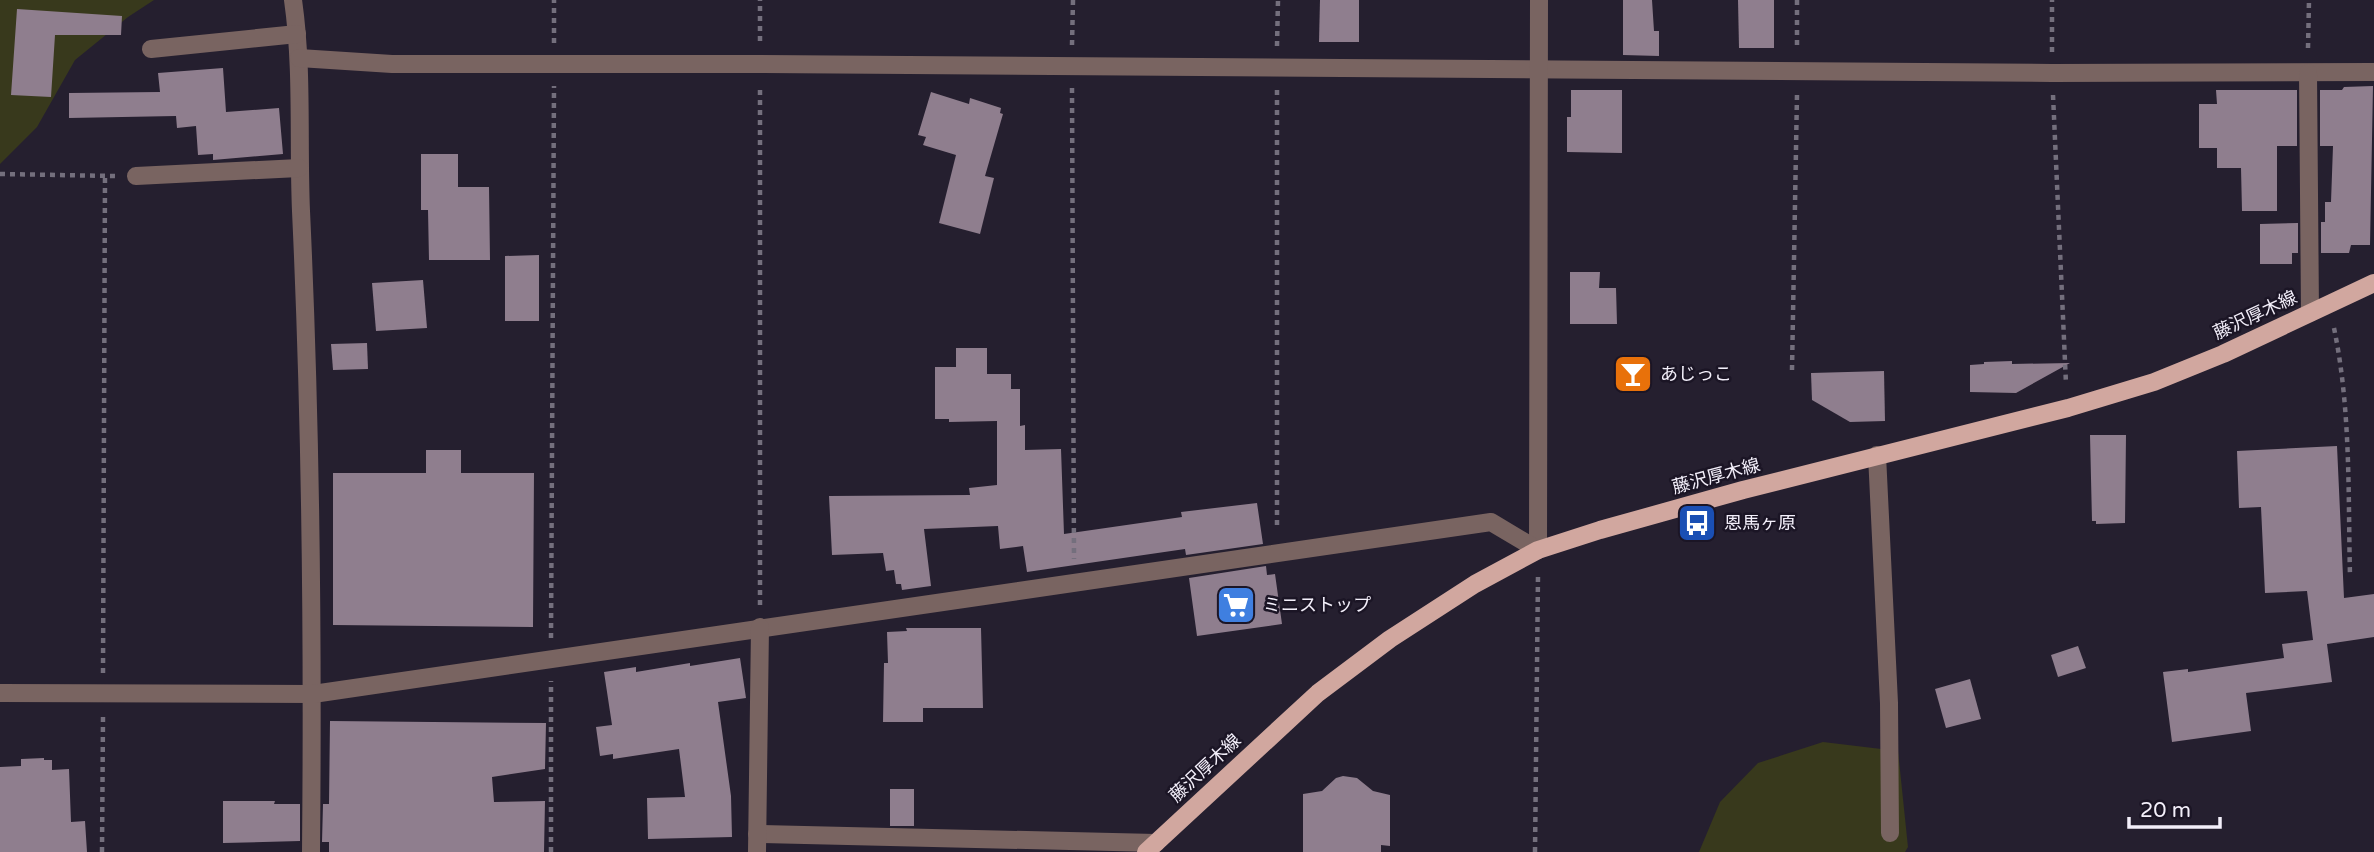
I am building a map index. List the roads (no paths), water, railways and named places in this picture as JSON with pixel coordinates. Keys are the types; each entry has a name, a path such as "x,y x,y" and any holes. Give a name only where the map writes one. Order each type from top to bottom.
{"main road":[{"name":"藤沢厚木線","path":"1151,848 1318,693 1401,632 1475,584 1538,550 1626,523 1877,455 2068,408 2154,382 2223,354 2374,283"}],"street":[{"path":"293,0 299,58 299,168 307,339 313,694 311,852"},
{"path":"1538,550 1539,0"},
{"path":"151,49 298,34"},
{"path":"299,58 392,64 760,64 2052,74 2374,72"},
{"path":"2308,73 2309,313"},
{"path":"136,177 299,168"},
{"path":"1877,455 1889,703 1890,833"},
{"path":"0,693 313,694 1491,522 1538,550"},
{"path":"757,852 760,627"},
{"path":"757,834 1151,848"}],"place":[{"name":"あじっこ","path":"1633,374"},
{"name":"恩馬ヶ原","path":"1697,523"},
{"name":"ミニストップ","path":"1236,605"}]}
